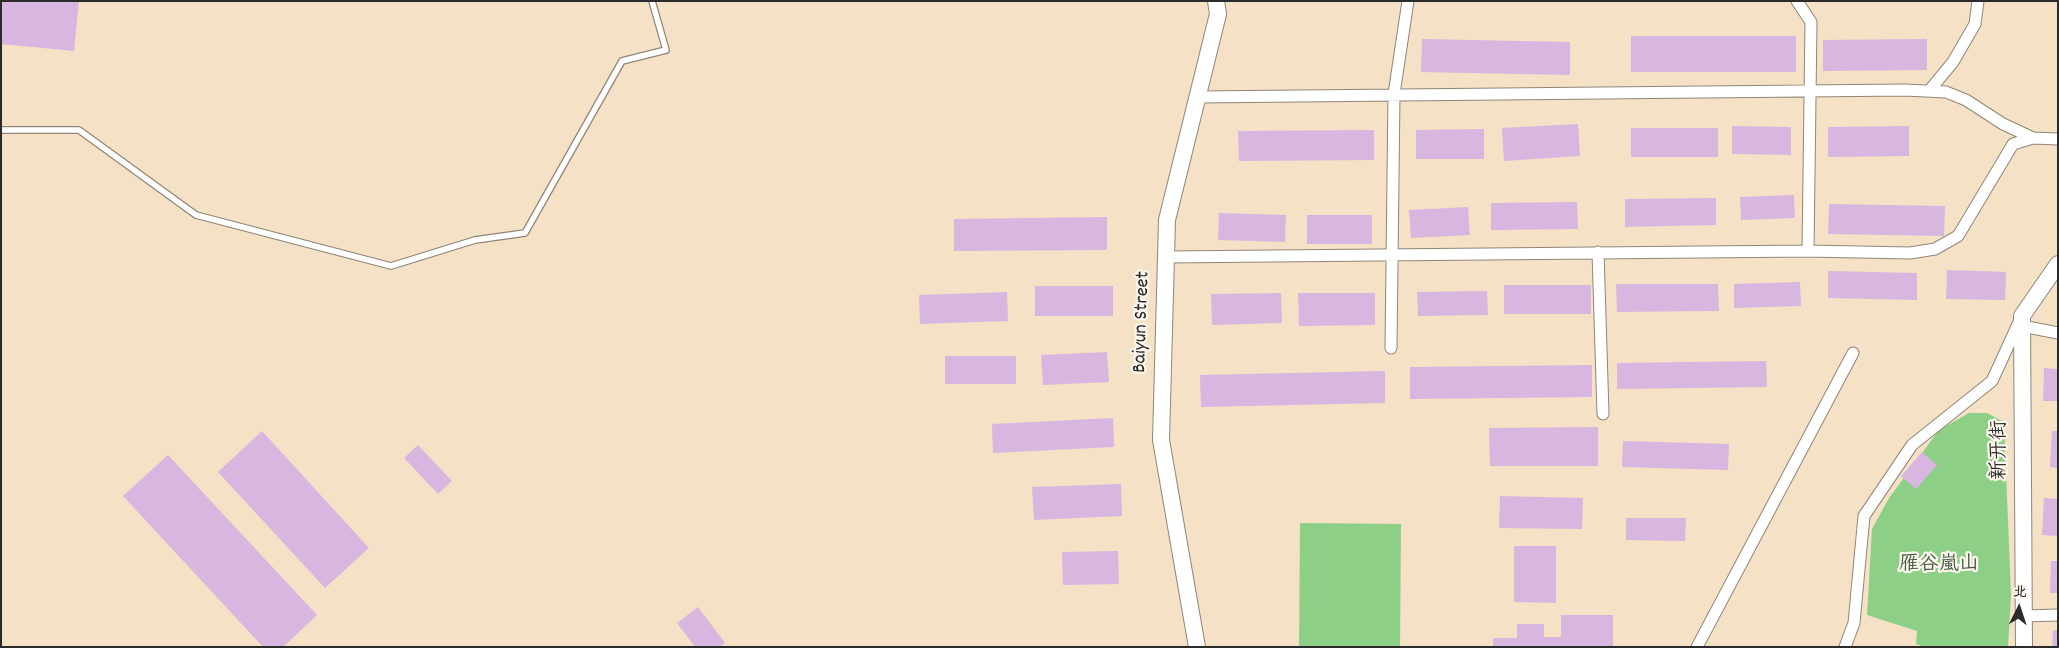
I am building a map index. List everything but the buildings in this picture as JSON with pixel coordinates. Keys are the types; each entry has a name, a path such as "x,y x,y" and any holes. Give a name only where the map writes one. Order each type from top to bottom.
{"main road":[{"name":"Baiyun Street","path":"1197,647 1161,440 1167,220 1218,14 1216,1"},
{"path":"2022,321 2058,264"},
{"name":"新开街","path":"2022,321 2024,647"}],"street":[{"path":"1391,348 1394,94 1408,1"},
{"path":"1797,1 1811,22 1808,251"},
{"path":"1929,91 1953,62 1975,24 1978,1"},
{"path":"1198,97 1810,90 1929,91 1946,92 1966,100 2003,124 2033,138"},
{"path":"1166,257 1391,253 1808,251 1910,253 1935,250 1958,236 2013,144 2033,138 2058,139"},
{"path":"1598,252 1602,414"},
{"path":"1845,647 1854,623 1864,516 1912,445 1992,381 2022,321 2058,333"},
{"path":"1697,647 1853,352"},
{"path":"2024,616 2058,615"}],"lane":[{"path":"1,130 79,130 196,215 391,266 475,240 525,233 622,61 666,50 652,1"}],"green space":[{"name":"雁谷嵐山","path":"1969,413 1987,413 2004,422 2011,595 2008,647 1924,647 1916,644 1917,631 1867,615 1872,529 1889,498 1939,430"},
{"path":"1300,523 1401,524 1400,647 1299,647"}]}
